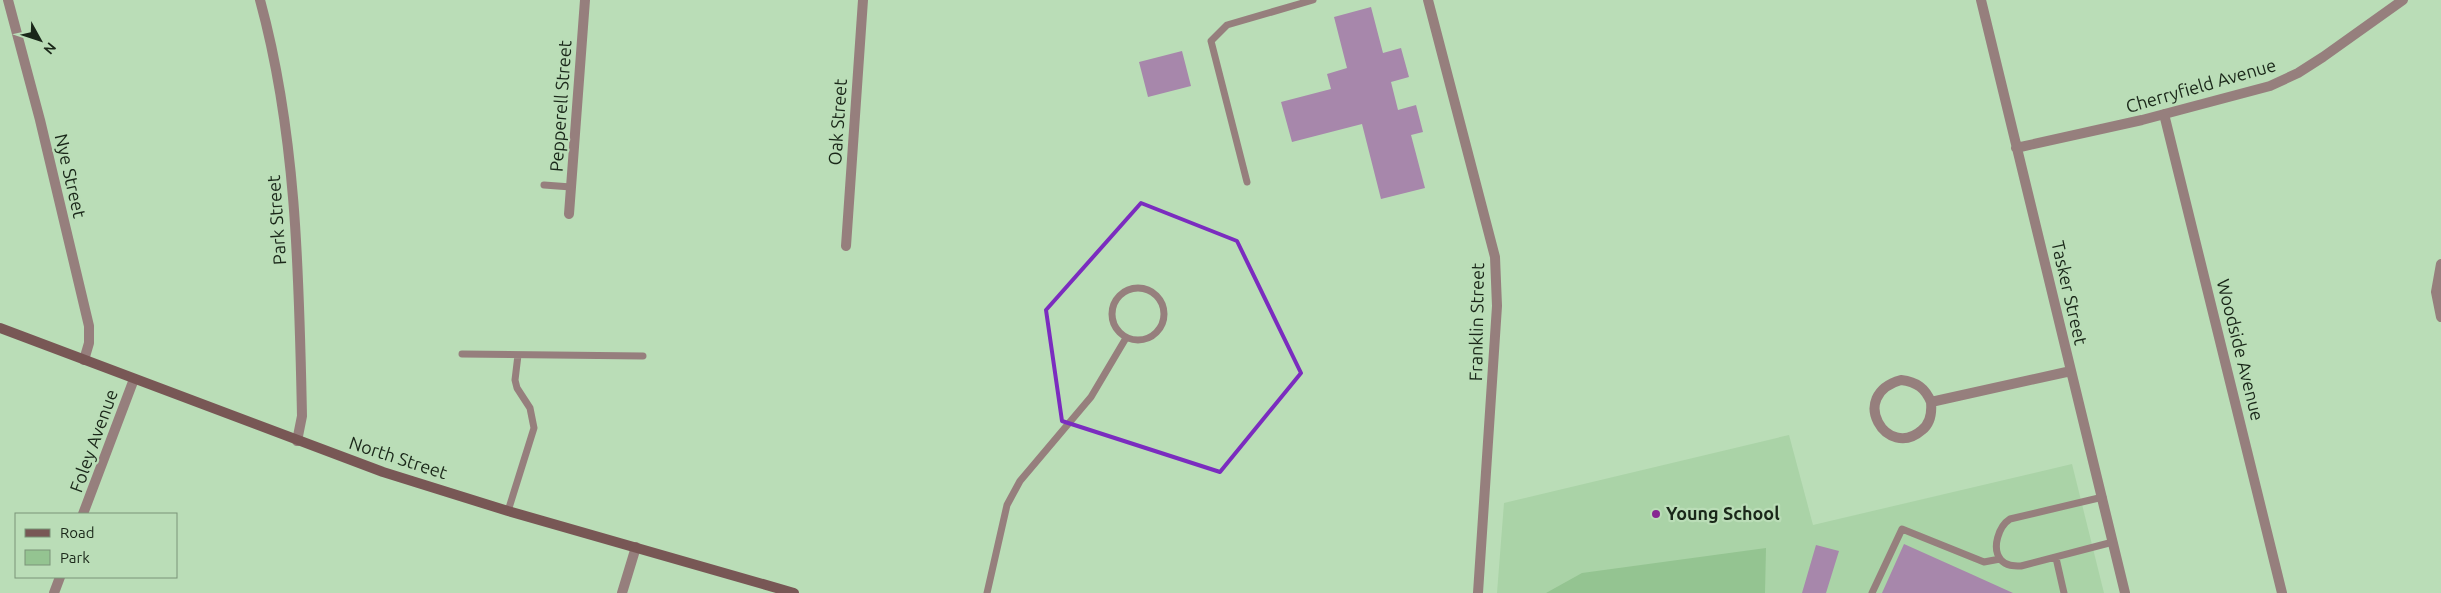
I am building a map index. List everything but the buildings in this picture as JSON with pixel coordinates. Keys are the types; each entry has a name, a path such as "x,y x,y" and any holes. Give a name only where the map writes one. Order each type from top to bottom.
{"main road":[{"name":"North Street","path":"0,328 383,472 508,511 794,593"}],"street":[{"name":"Nye Street","path":"8,0 40,120 90,326 89,343 84,360"},
{"name":"Park Street","path":"260,0 268,29 282,102 293,200 302,416 298,440"},
{"name":"Pepperell Street","path":"569,214 585,0"},
{"name":"Oak Street","path":"846,246 863,0"},
{"name":"Franklin Street","path":"1428,0 1495,257 1497,306 1478,593"},
{"name":"Tasker Street","path":"1981,0 2125,593"},
{"name":"Cherryfield Avenue","path":"2016,148 2164,114 2284,80 2323,57 2403,0"},
{"name":"Woodside Avenue","path":"2164,114 2282,593"},
{"path":"2441,264 2436,292 2441,317"},
{"path":"1931,402 2071,371"},
{"name":"Foley Avenue","path":"84,513 134,379"},
{"path":"1901,380 1920,386 1928,393 1931,402 1930,420 1925,428 1910,437 1901,438 1884,431 1875,416 1874,406 1877,396 1888,386 1901,380"},
{"path":"622,593 636,547"},
{"path":"54,593 60,578"}],"lane":[{"path":"1247,182 1212,41 1227,25 1313,0"},
{"path":"544,185 572,187"},
{"path":"1146,289 1160,300 1164,308 1162,326 1157,333 1143,341 1126,338 1114,327 1112,319 1114,302 1128,290 1146,289"},
{"path":"987,593 1007,505 1020,481 1091,397 1126,338"},
{"path":"462,354 643,356"},
{"path":"508,511 534,428 530,408 517,388 515,380 518,355"},
{"path":"2000,559 1998,539 2003,523 2010,519 2103,497"},
{"path":"1872,593 1902,529 1984,562 2000,559 2009,565 2020,566 2113,542"},
{"path":"2056,558 2064,593"}],"highlighted area":[{"path":"1141,203 1237,241 1301,373 1220,472 1062,421 1046,310"}],"shaded area":[{"name":"Young School","path":"1789,435 1813,525 2072,464 2104,593 1497,593 1504,503"}],"green space":[{"path":"1766,548 1765,593 1546,593 1582,573"}],"place":[{"name":"Young School","path":"1656,514"}]}
